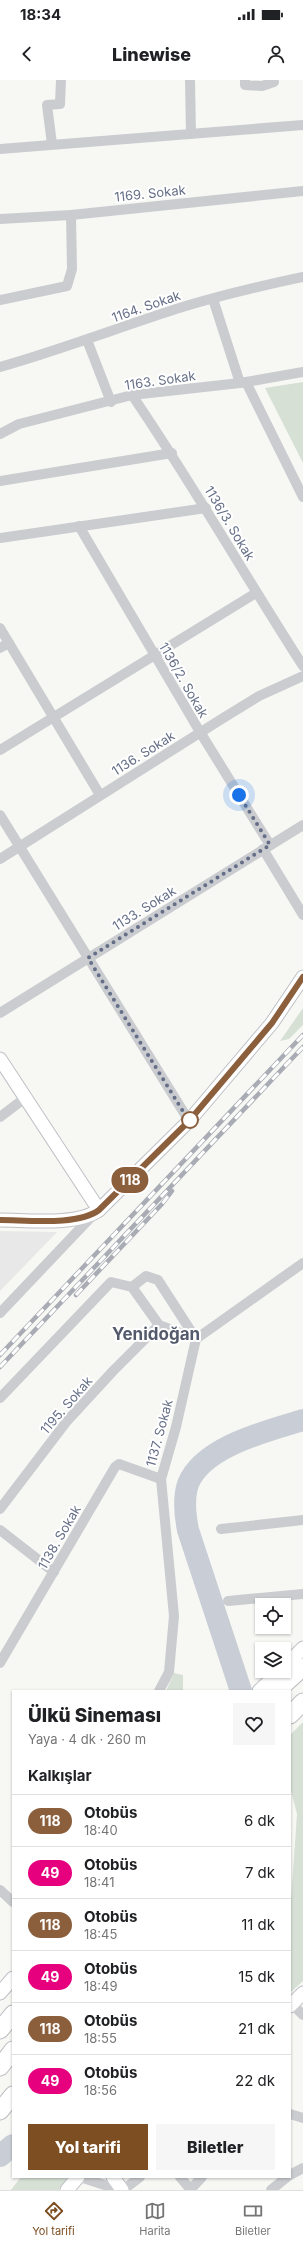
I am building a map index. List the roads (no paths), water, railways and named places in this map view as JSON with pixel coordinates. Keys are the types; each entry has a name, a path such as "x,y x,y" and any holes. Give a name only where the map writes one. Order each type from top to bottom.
{"highway":[{"path":"277,1680 303,1667"},
{"path":"291,1714 303,1702"},
{"path":"0,2030 12,2015"},
{"path":"0,2067 12,2051"},
{"path":"0,2110 12,2096"}],"main road":[{"path":"0,1220 61,1220 96,1212 189,1121 272,1023 303,977"},
{"path":"0,1059 96,1212"},
{"path":"291,1660 303,1648"},
{"path":"262,1690 277,1680"},
{"path":"0,1993 12,1979"},
{"path":"291,2005 303,1993"},
{"path":"67,2190 78,2178"},
{"path":"114,2178 122,2190"}],"street":[{"path":"52,144 47,105 60,104 60,80"},
{"path":"190,80 191,134"},
{"path":"245,80 245,85 262,86 274,82 272,80"},
{"path":"0,149 303,125"},
{"name":"1169. Sokak","path":"0,219 71,215 303,191"},
{"path":"0,300 67,286 72,269 71,215"},
{"name":"1164. Sokak","path":"0,367 213,298 303,277"},
{"path":"213,298 243,383 303,497"},
{"path":"87,340 111,402"},
{"name":"1163. Sokak","path":"0,434 19,424 111,402 132,395 243,383 303,372"},
{"name":"1136/3. Sokak","path":"132,395 172,453 256,593 303,666"},
{"path":"0,481 172,453"},
{"path":"0,538 206,508"},
{"name":"1136/2. Sokak","path":"79,526 267,847 303,915"},
{"path":"0,750 256,593"},
{"path":"0,628 4,646 53,717 100,795"},
{"name":"1136. Sokak","path":"0,859 20,848 100,795 259,696 303,676"},
{"path":"0,815 189,1121"},
{"name":"1133. Sokak","path":"0,1013 303,826"},
{"path":"0,1117 25,1098"},
{"path":"0,1313 96,1212"},
{"path":"196,1339 303,1263"},
{"path":"132,1287 146,1276 158,1280 196,1339"},
{"path":"0,1398 112,1282 132,1287 159,1325 196,1339"},
{"name":"1195. Sokak","path":"0,1509 67,1421 113,1371 159,1325"},
{"name":"1137. Sokak","path":"160,1690 169,1672 174,1616 161,1480 176,1427 196,1339"},
{"name":"1138. Sokak","path":"0,1663 115,1467 119,1464 161,1480"},
{"path":"221,1529 303,1520"},
{"path":"0,1530 54,1572"},
{"path":"228,1601 303,1594"},
{"path":"0,1890 12,1901"},
{"path":"291,2005 303,2014"},
{"path":"291,2114 303,2118"},
{"path":"291,2174 303,2168"},
{"path":"82,2178 122,2190 139,2178"},
{"path":"181,2178 190,2190 201,2178"},
{"path":"271,2190 286,2178"}],"waterway":[{"path":"241,1690 188,1530 185,1507 186,1490 196,1471 207,1460 222,1450 255,1435 303,1420"},
{"path":"0,2156 12,2146"}],"railway":[{"path":"0,1355 303,1035"},
{"path":"0,1367 303,1047"},
{"path":"76,1295 162,1204 172,1191"}],"district":[{"name":"Yenidoğan","path":"156,1334"}]}
